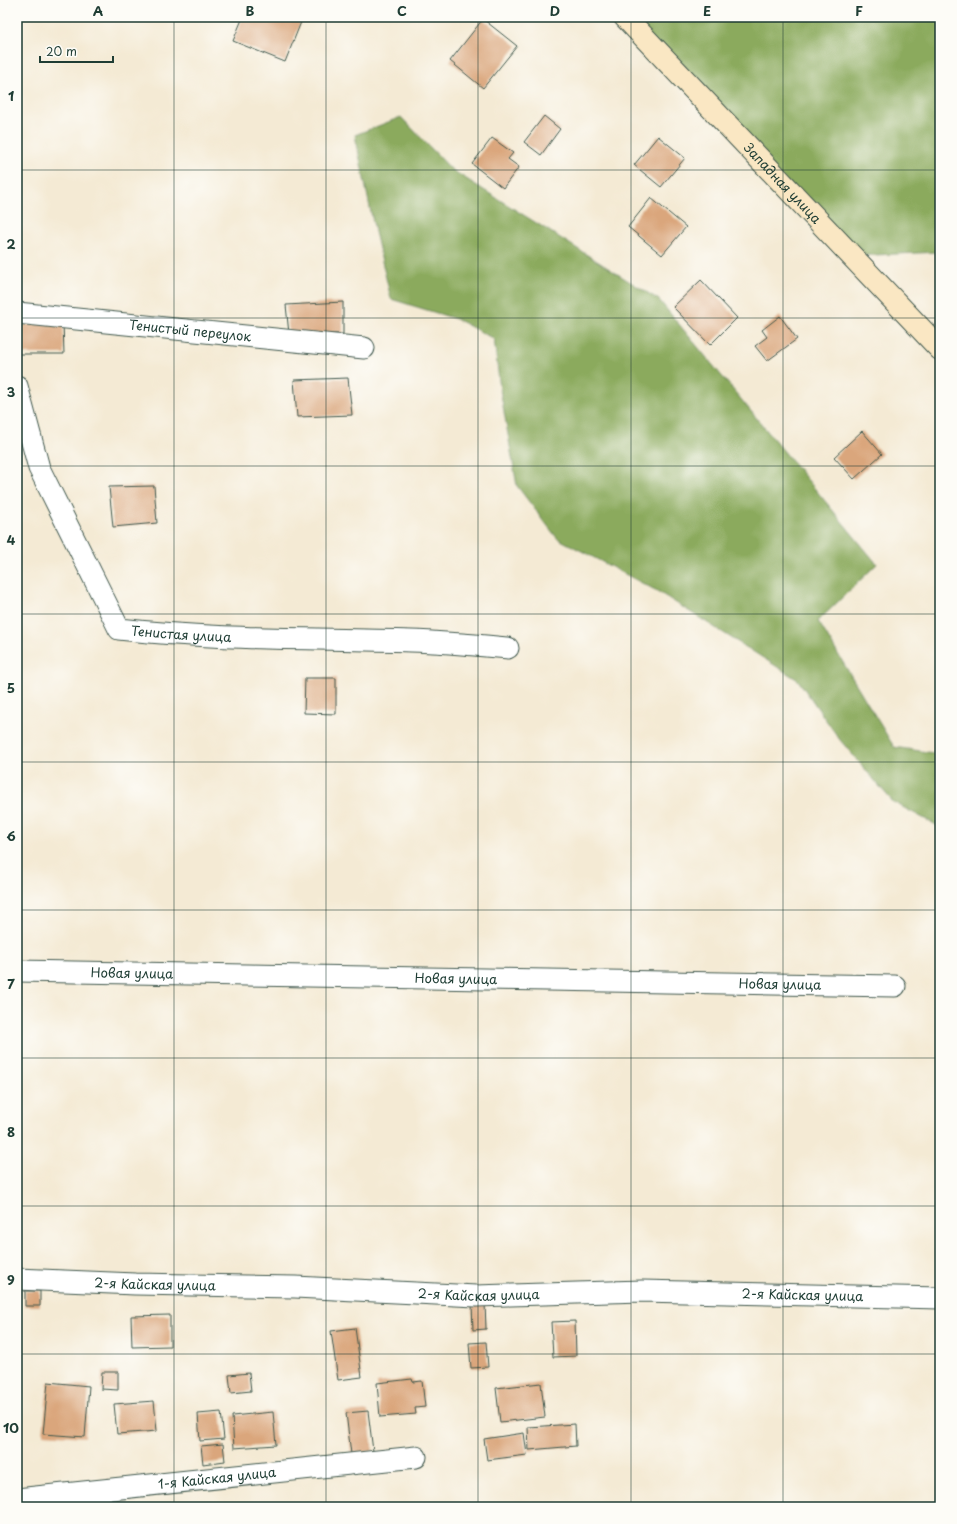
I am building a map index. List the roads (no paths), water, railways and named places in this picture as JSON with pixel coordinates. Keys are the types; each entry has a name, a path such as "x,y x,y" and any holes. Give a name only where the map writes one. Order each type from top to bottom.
{"main road":[{"name":"Западная улица","path":"625,17 940,349"}],"street":[{"name":"Тенистый переулок","path":"17,313 364,348"},
{"name":"Тенистая улица","path":"17,386 39,468 119,629 163,634 218,637 412,641 508,648"},
{"name":"Новая улица","path":"17,971 895,986"},
{"name":"2-я Кайская улица","path":"17,1278 135,1284 296,1287 476,1296 642,1291 940,1298"},
{"name":"1-я Кайская улица","path":"17,1499 416,1457"}]}
